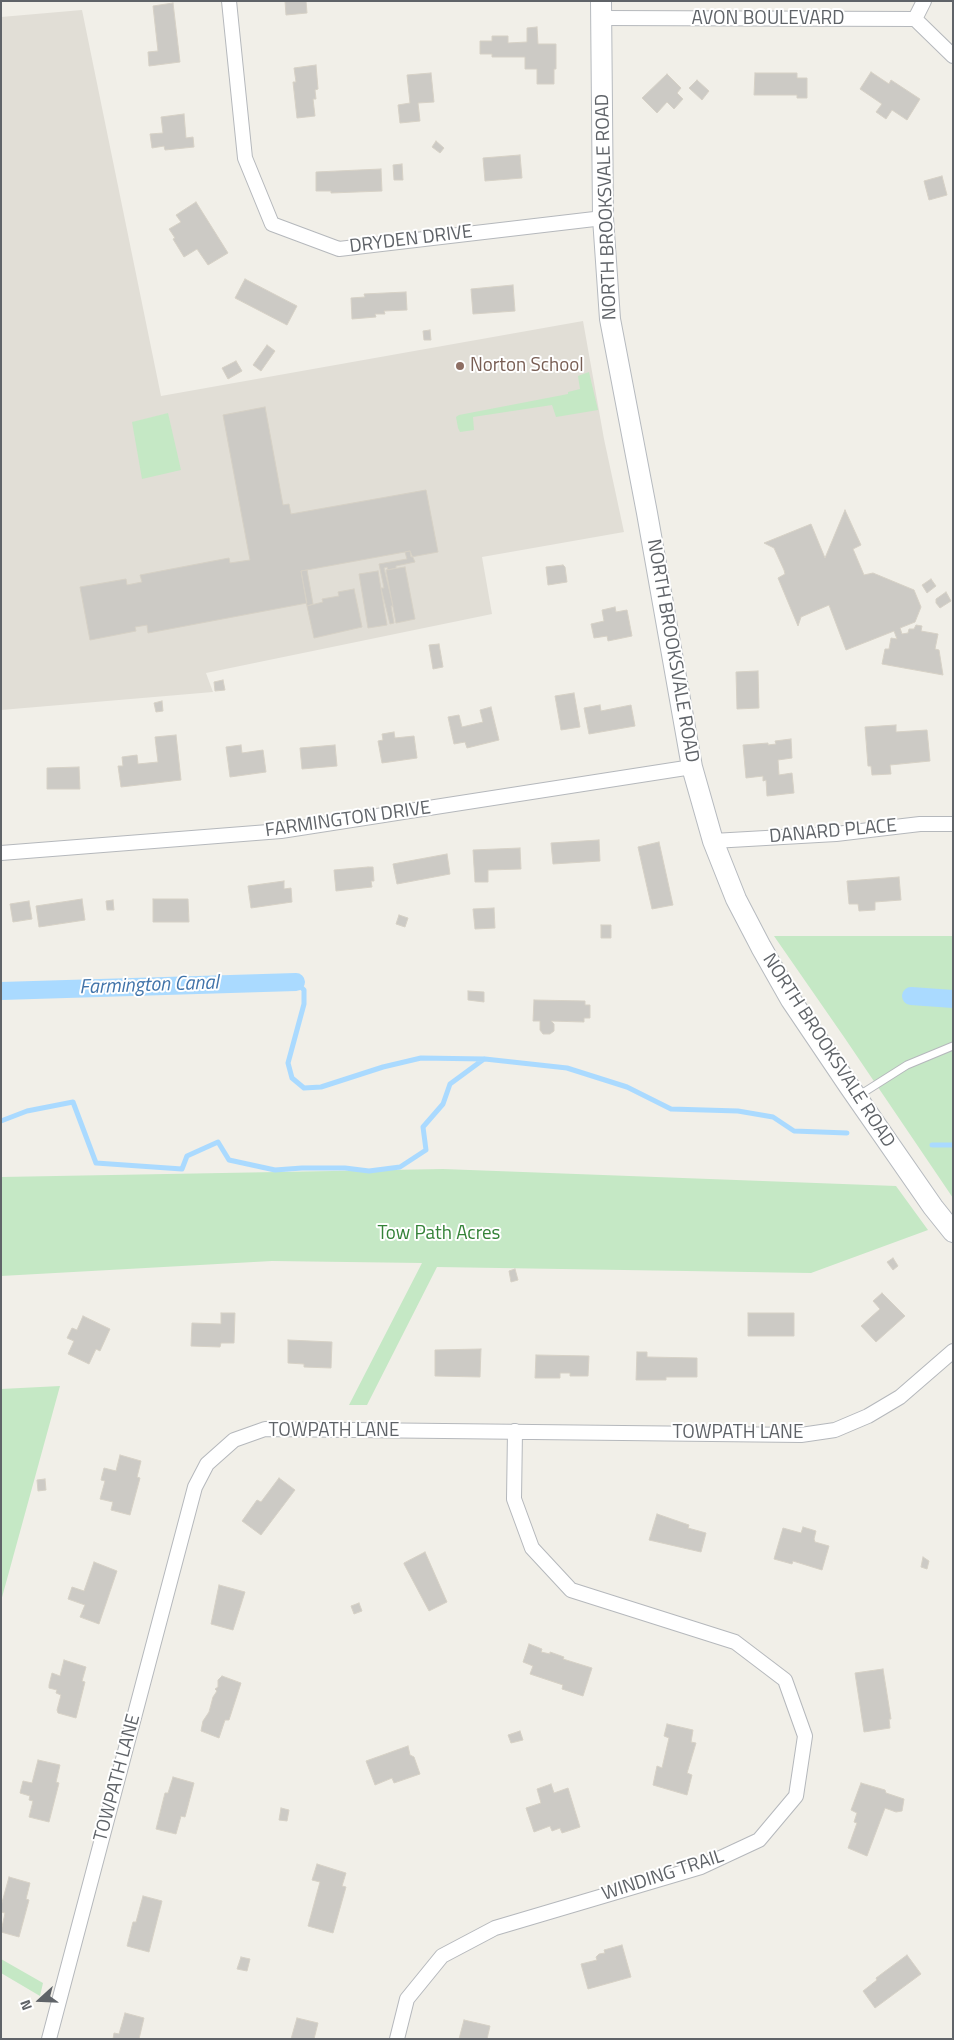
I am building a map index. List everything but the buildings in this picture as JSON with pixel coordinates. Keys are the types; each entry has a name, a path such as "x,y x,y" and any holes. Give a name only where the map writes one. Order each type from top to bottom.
{"main road":[{"name":"NORTH BROOKSVALE ROAD","path":"601,10 603,218 610,319 692,767 713,841 736,899 791,1000 932,1207 953,1232"}],"street":[{"name":"DRYDEN DRIVE","path":"229,1 245,158 272,224 339,249 603,218"},
{"path":"924,1 915,19 953,56"},
{"name":"AVON BOULEVARD","path":"601,10 915,19"},
{"name":"FARMINGTON DRIVE","path":"1,853 281,831 692,767"},
{"name":"DANARD PLACE","path":"713,841 836,834 920,824 953,824"},
{"name":"TOWPATH LANE","path":"49,2039 195,1487 207,1464 234,1440 265,1429 801,1435 835,1430 868,1416 900,1397 953,1351"},
{"name":"WINDING TRAIL","path":"397,2039 407,1999 442,1956 495,1928 709,1863 759,1840 796,1796 805,1736 785,1680 735,1642 571,1590 532,1548 514,1499 515,1431"}],"lane":[{"path":"856,1097 907,1065 953,1046"}],"shaded area":[{"name":"Norton School","path":"82,10 161,396 583,321 604,439 624,532 482,557 492,614 206,673 213,692 1,710 1,17"}],"green space":[{"path":"589,372 598,410 556,417 552,405 473,417 474,430 460,432 458,428 456,417 459,415 568,394 568,392 580,389 578,376"},
{"path":"168,413 181,470 142,479 132,422"},
{"path":"774,936 953,936 953,1198 844,1037"},
{"name":"Tow Path Acres","path":"443,1169 896,1186 928,1230 811,1273 437,1267 367,1405 349,1405 422,1263 272,1261 1,1276 1,1177"},
{"path":"60,1386 1,1601 1,1389"},
{"path":"1,1959 43,1983 40,1996 1,1973"}],"waterway":[{"path":"296,982 304,990 304,1004 288,1063 292,1078 304,1088 321,1087 383,1067 421,1058 485,1059 567,1068 627,1087 671,1109 738,1111 773,1117 794,1131 847,1133"},
{"name":"Farmington Canal","path":"1,991 296,982"},
{"name":"Farmington Canal","path":"911,996 953,999"},
{"path":"1,1121 27,1111 73,1102 96,1163 182,1169 187,1156 218,1142 229,1160 275,1170 345,1168 369,1171 400,1167 426,1150 423,1127 443,1104 450,1084 484,1059"},
{"path":"932,1145 953,1145"}],"place":[{"name":"Norton School","path":"460,366"}]}
